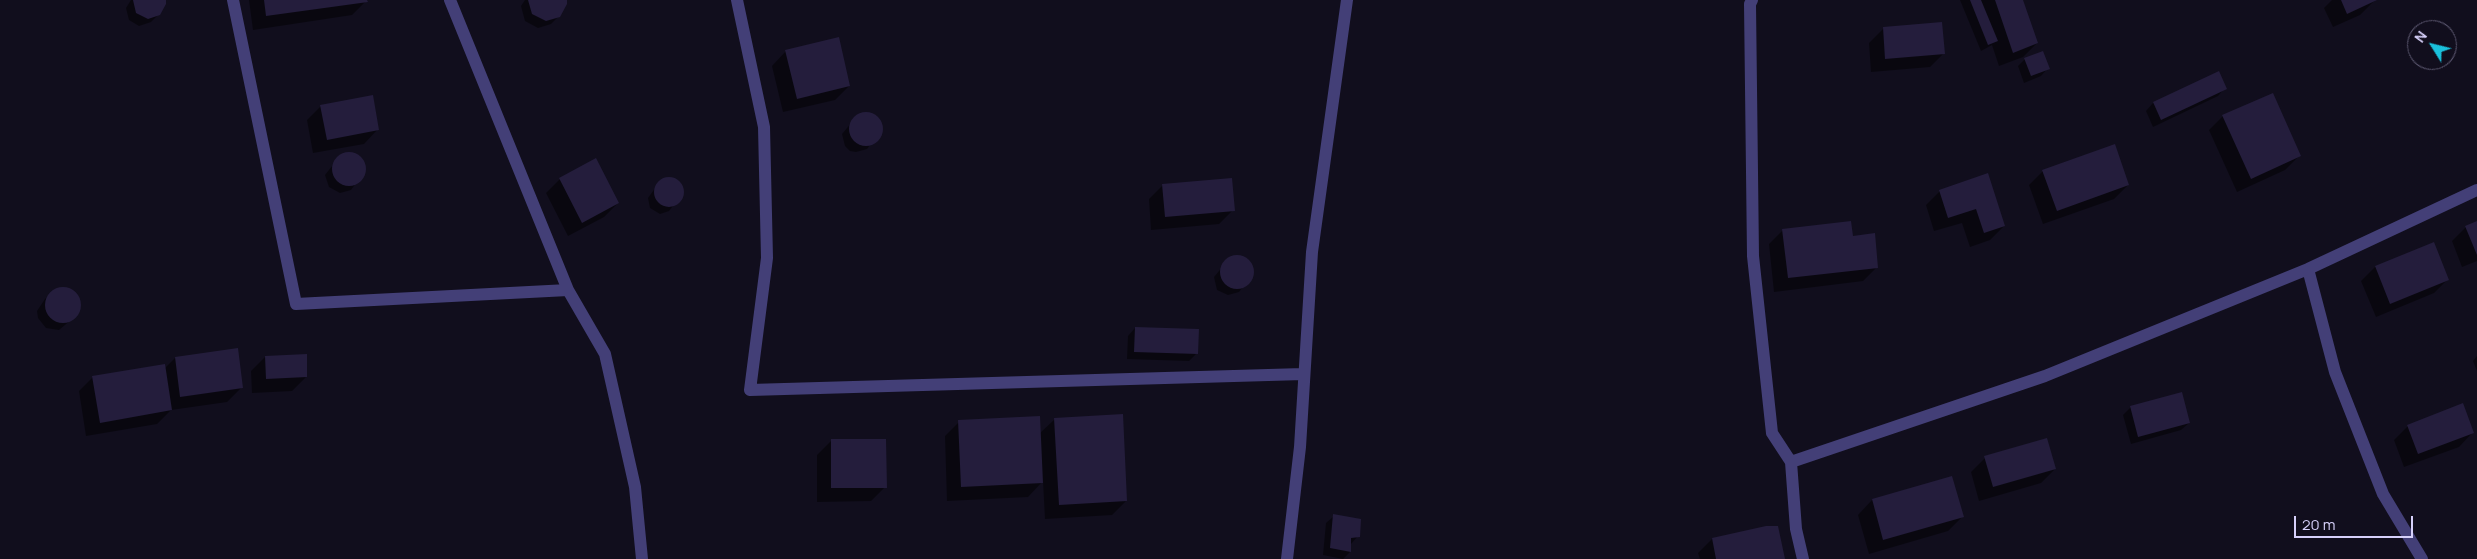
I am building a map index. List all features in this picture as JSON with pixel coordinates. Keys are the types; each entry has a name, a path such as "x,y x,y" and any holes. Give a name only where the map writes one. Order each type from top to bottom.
{"street":[{"path":"233,0 296,304 568,290"},
{"path":"450,0 568,290 605,354 635,487 642,559"},
{"path":"737,0 764,127 767,258 750,390 1303,374"},
{"path":"1287,559 1300,448 1303,374 1312,252 1347,0"},
{"path":"1752,0 1750,4 1753,256 1772,433 1791,462 1796,529 1803,559"},
{"path":"1791,462 2045,376 2308,269 2477,190"},
{"path":"2308,269 2335,372 2383,494 2422,559"}],"building":[{"path":"133,0 166,0 166,4 160,15 148,19 136,13"},
{"path":"264,0 367,0 368,2 266,16"},
{"path":"528,0 567,0 567,4 560,17 546,21 532,14"},
{"path":"1970,0 1981,0 1998,41 1988,45"},
{"path":"1995,0 2023,0 2038,43 2013,53"},
{"path":"2341,0 2377,0 2347,14"},
{"path":"1942,22 1945,54 1885,59 1883,27"},
{"path":"839,37 850,86 797,99 785,50"},
{"path":"2043,51 2050,69 2031,76 2024,58"},
{"path":"2219,71 2227,89 2161,120 2153,102"},
{"path":"2273,93 2301,156 2251,179 2222,115"},
{"path":"373,95 379,130 327,140 320,105"},
{"path":"866,112 878,117 883,129 878,141 866,146 854,141 849,129 854,117"},
{"path":"2115,144 2129,185 2057,211 2042,170"},
{"path":"349,152 361,157 366,169 361,181 349,186 337,181 332,169 337,157"},
{"path":"596,158 619,203 582,223 559,178"},
{"path":"1988,173 2005,226 1984,233 1976,209 1948,218 1939,190"},
{"path":"669,177 675,178 683,186 683,198 675,206 669,207 663,206 655,198 654,192 655,186 663,178"},
{"path":"1232,178 1235,211 1165,217 1162,184"},
{"path":"1851,221 1853,236 1875,233 1878,268 1788,278 1782,229"},
{"path":"2477,221 2477,255 2465,226"},
{"path":"2434,242 2449,280 2390,304 2375,266"},
{"path":"1237,255 1249,260 1254,272 1249,284 1237,289 1225,284 1220,272 1225,260"},
{"path":"63,287 70,288 76,292 80,298 80,312 76,318 70,322 63,323 56,322 50,318 46,312 45,305 46,298 50,292 56,288"},
{"path":"1135,327 1199,329 1198,354 1134,352"},
{"path":"238,348 243,388 180,397 175,357"},
{"path":"307,354 307,377 266,379 265,356"},
{"path":"165,364 172,410 100,423 92,376"},
{"path":"2182,392 2190,423 2138,437 2130,406"},
{"path":"2463,403 2474,433 2418,454 2407,425"},
{"path":"1123,414 1127,501 1059,505 1054,418"},
{"path":"1040,416 1043,483 961,487 958,420"},
{"path":"2047,438 2056,469 1993,487 1984,456"},
{"path":"831,439 886,439 887,488 831,488"},
{"path":"1952,476 1964,517 1883,540 1872,499"},
{"path":"1333,514 1361,519 1360,537 1351,538 1351,552 1330,548"},
{"path":"1766,526 1778,526 1785,559 1716,559 1712,538"}]}
